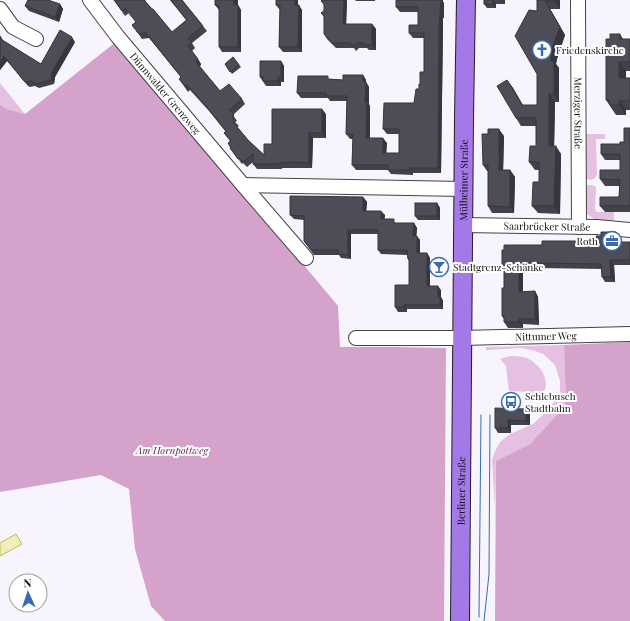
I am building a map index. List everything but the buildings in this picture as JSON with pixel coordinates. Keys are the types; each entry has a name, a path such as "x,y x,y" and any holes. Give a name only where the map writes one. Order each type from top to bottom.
{"main road":[{"name":"Mülheimer Straße","path":"462,360 466,0"},
{"name":"Berliner Straße","path":"460,621 462,360"}],"street":[{"name":"Dünnwalder Grenzweg","path":"90,0 118,37 306,258"},
{"name":"Merziger Straße","path":"578,0 579,227"},
{"path":"0,9 14,27 36,39"},
{"path":"243,185 464,190"},
{"name":"Saarbrücker Straße","path":"463,225 579,227 630,230"},
{"name":"Nittumer Weg","path":"462,338 630,334"},
{"path":"356,338 462,338"}],"shaded area":[{"path":"0,83 25,114 7,109 0,105"},
{"path":"586,134 605,134 605,139 596,139 597,175 595,178 590,180 585,178"},
{"path":"585,185 592,185 596,187 595,209 597,212 614,212 614,220 598,220 588,215 586,212"},
{"path":"564,345 566,405 530,444 496,461 495,508 492,460 495,451 500,442 510,434 533,424 545,413 558,397 560,392 560,381 555,365 543,354 520,348 486,350 486,347"},
{"path":"510,356 527,358 539,367 545,377 546,382 543,393 531,397 530,392 509,391 506,366 500,359"},
{"path":"16,534 22,544 0,556 0,543"}],"green space":[{"name":"Am Hornpottweg","path":"117,41 338,306 340,347 446,348 444,621 165,621 151,606 135,549 129,489 101,475 0,492 0,105 7,109 25,114"},
{"path":"630,342 630,621 495,621 496,461 530,444 566,405 564,345"}],"tram line":[{"path":"479,617 481,415"},
{"path":"484,621 489,574 490,415"}],"place":[{"name":"Friedenskirche","path":"542,50"},
{"name":"Roth","path":"612,241"},
{"name":"Stadtgrenz-Schänke","path":"439,267"},
{"name":"Schlebusch Stadtbahn","path":"511,402"}]}
